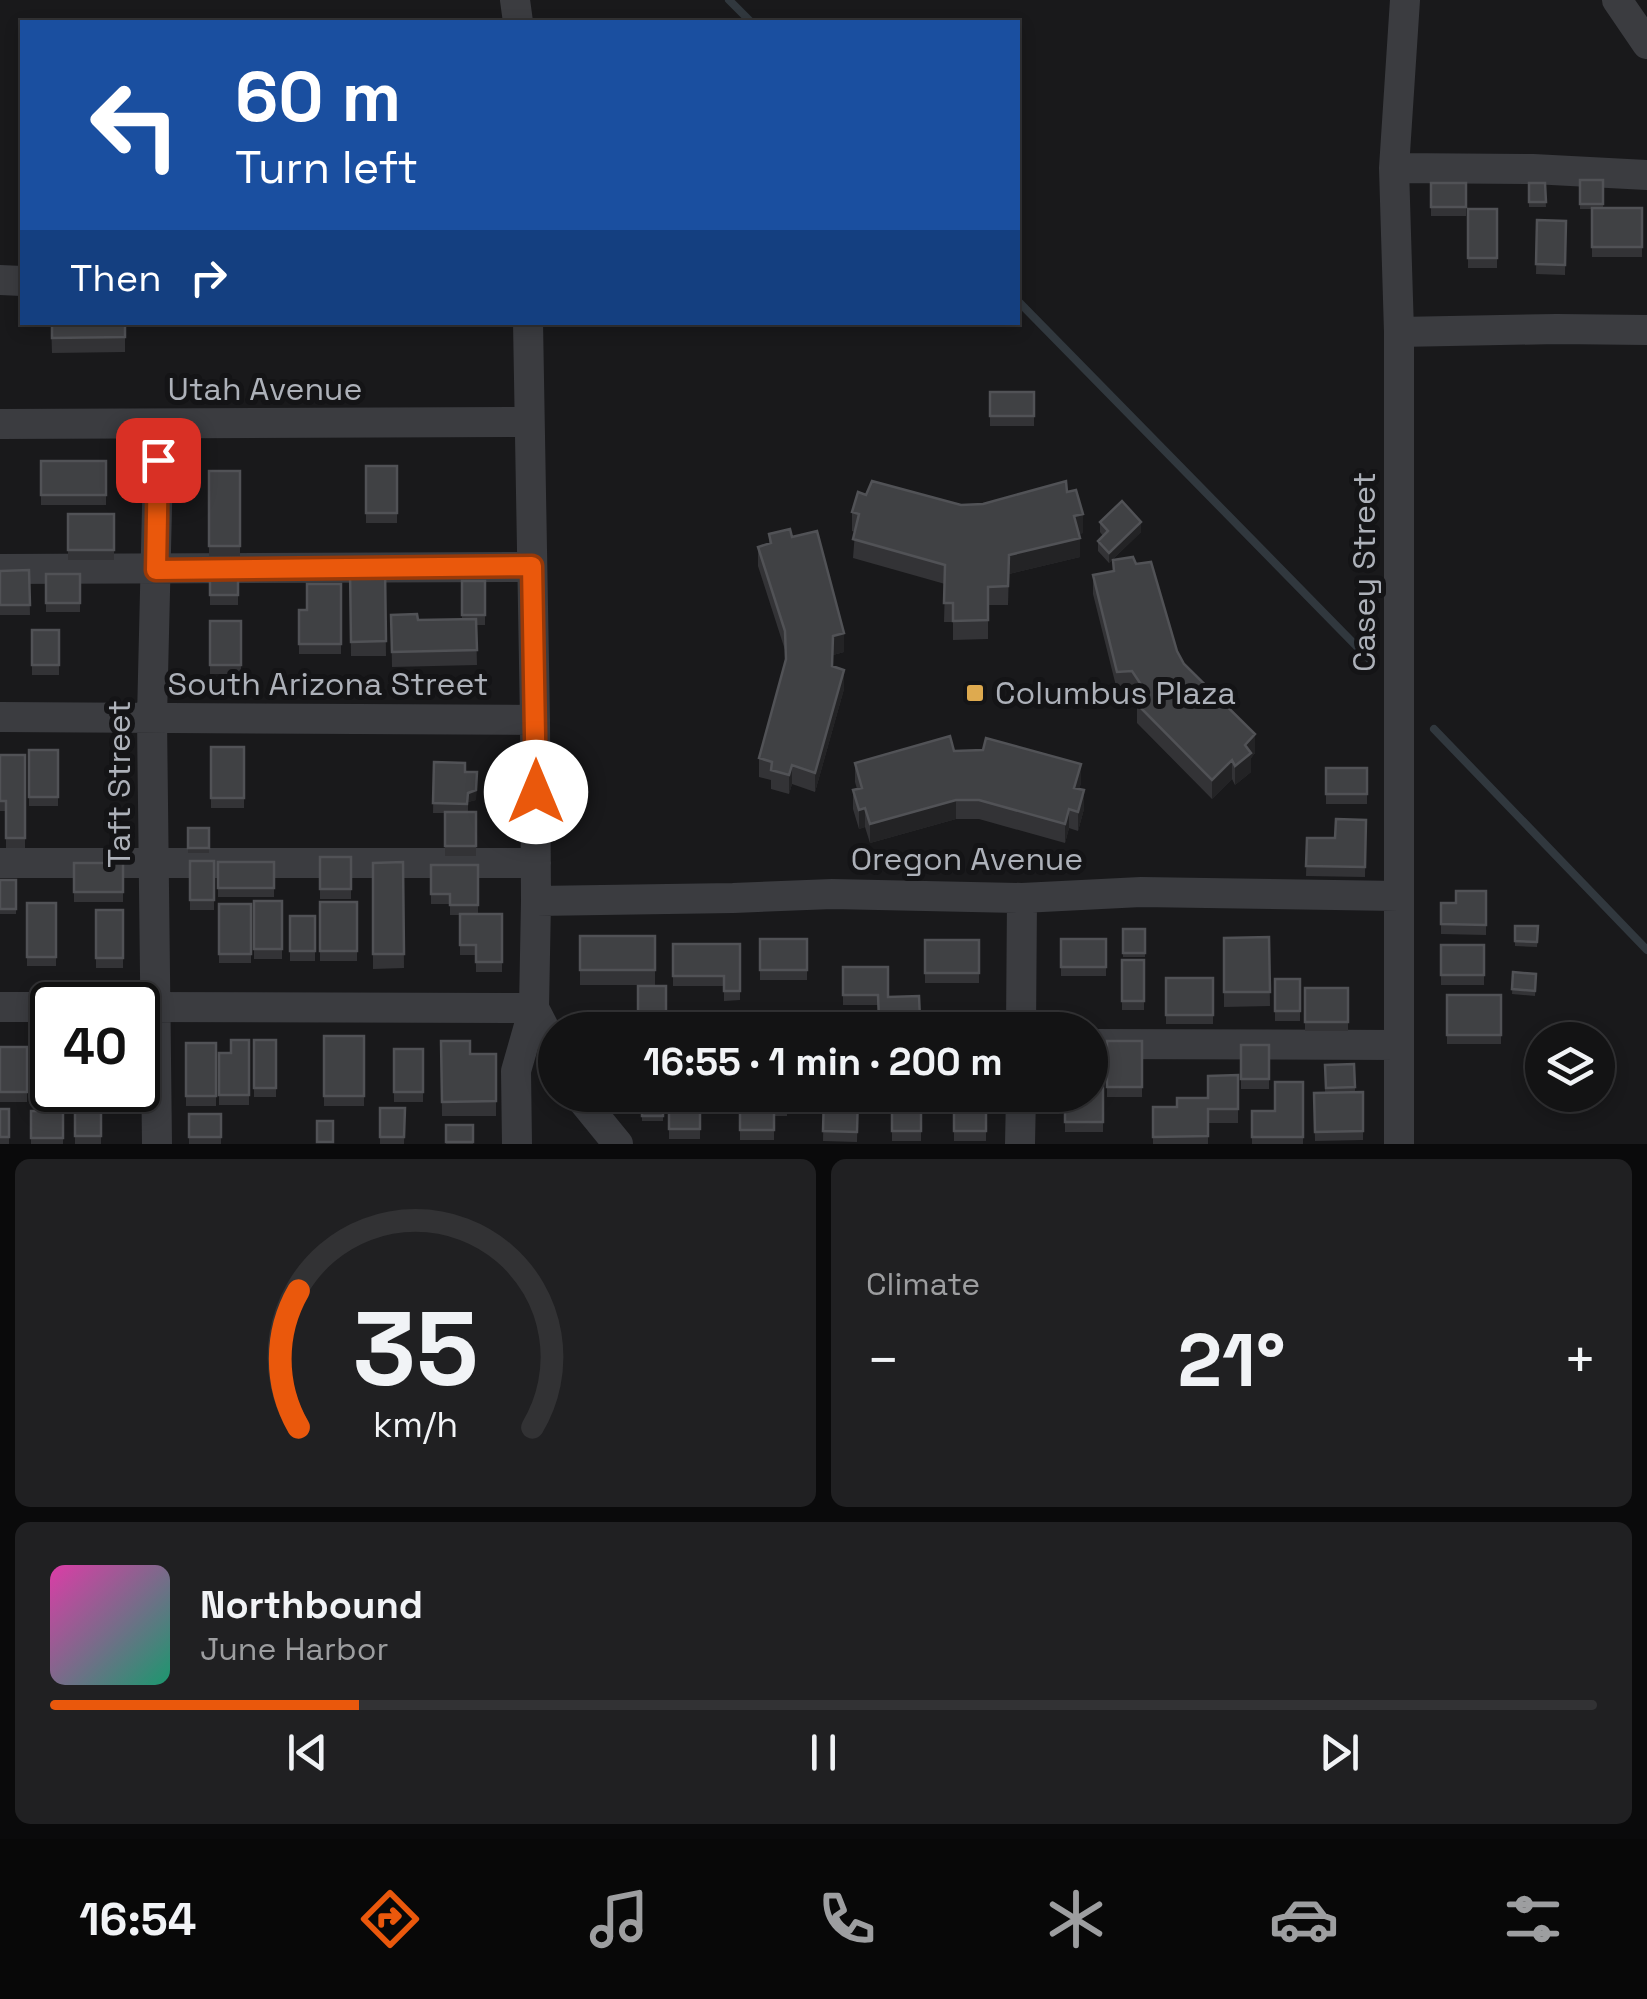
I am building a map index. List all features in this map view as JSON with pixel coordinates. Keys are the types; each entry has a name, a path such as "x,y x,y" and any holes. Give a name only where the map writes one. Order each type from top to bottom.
{"street":[{"name":"Casey Street","path":"1399,1144 1399,332 1394,168 1405,0"},
{"path":"1617,0 1647,44"},
{"path":"1394,168 1647,175"},
{"path":"516,1144 516,1071 534,1008 536,901 528,325"},
{"path":"1399,332 1647,330"},
{"name":"Utah Avenue","path":"0,424 529,422"},
{"name":"Taft Street","path":"147,982 154,863 152,718 158,424"},
{"path":"0,570 532,566"},
{"name":"South Arizona Street","path":"0,718 535,720"},
{"path":"0,863 536,863"},
{"name":"Oregon Avenue","path":"536,901 832,894 1022,898 1140,892 1398,896"},
{"path":"1021,1012 1022,898"},
{"path":"0,1007 30,1007"},
{"path":"160,1007 534,1008"},
{"path":"534,1008 538,1015"},
{"path":"1108,1044 1399,1044"},
{"name":"Taft Street","path":"154,1112 156,1144"},
{"path":"592,1112 618,1144"},
{"path":"1020,1144 1021,1112"}],"building":[{"path":"1580,180 1603,180 1603,204 1580,204"},
{"path":"1431,183 1466,183 1466,207 1431,207"},
{"path":"1529,183 1545,183 1546,202 1529,202"},
{"path":"1592,208 1642,208 1642,247 1592,247"},
{"path":"1468,209 1497,209 1497,258 1468,258"},
{"path":"1537,220 1566,221 1565,265 1536,264"},
{"path":"52,325 125,325 125,337 52,338"},
{"path":"990,392 1034,392 1034,416 990,416"},
{"path":"41,461 106,461 106,495 41,495"},
{"path":"366,466 397,466 397,513 366,513"},
{"path":"209,471 240,471 240,546 209,546"},
{"path":"872,481 961,505 983,504 1066,481 1067,492 1076,490 1083,514 1074,516 1080,538 1009,555 1008,586 988,587 988,620 953,621 953,603 944,603 945,565 853,539 859,514 852,512 858,492 866,495"},
{"path":"1122,501 1141,522 1109,553 1098,541 1108,531 1100,522"},
{"path":"68,514 114,514 114,550 68,550"},
{"path":"790,529 792,537 817,531 844,633 833,636 832,666 844,670 815,773 792,765 789,775 771,770 772,762 759,758 786,659 785,631 758,547 771,543 769,534"},
{"path":"1133,557 1136,564 1151,562 1184,664 1255,734 1245,745 1251,753 1235,766 1232,760 1212,780 1137,704 1148,695 1132,671 1117,672 1093,575 1114,571 1113,560"},
{"path":"385,568 386,641 351,642 350,569"},
{"path":"29,570 30,605 0,605 0,571"},
{"path":"210,572 238,572 238,595 210,595"},
{"path":"46,574 80,574 80,603 46,603"},
{"path":"462,581 485,581 485,615 462,615"},
{"path":"307,584 341,584 341,644 299,644 299,610 307,610"},
{"path":"417,614 418,620 476,619 477,650 392,652 391,615"},
{"path":"210,621 241,621 241,665 210,665"},
{"path":"32,630 59,630 59,665 32,665"},
{"path":"950,736 954,751 983,750 986,738 1081,764 1074,788 1084,790 1078,812 1069,809 1065,824 979,800 956,800 870,824 865,808 859,810 853,790 862,788 855,763"},
{"path":"211,747 244,747 244,798 211,798"},
{"path":"29,750 58,750 58,797 29,797"},
{"path":"0,755 25,755 25,838 6,838 6,801 0,801"},
{"path":"434,762 465,763 465,772 477,772 476,790 468,793 467,804 433,803"},
{"path":"1326,768 1367,768 1367,794 1326,794"},
{"path":"445,812 476,812 476,846 445,846"},
{"path":"1336,819 1366,820 1365,867 1306,866 1307,838 1335,838"},
{"path":"188,828 209,828 209,848 188,848"},
{"path":"320,857 351,857 351,889 320,889"},
{"path":"190,861 214,861 214,900 190,900"},
{"path":"218,862 274,862 274,888 218,888"},
{"path":"403,862 404,954 373,954 373,863"},
{"path":"74,863 123,863 123,892 74,892"},
{"path":"431,865 478,865 478,905 450,905 450,894 431,894"},
{"path":"0,880 16,880 16,909 0,909"},
{"path":"1456,891 1486,891 1486,925 1441,924 1441,903 1456,903"},
{"path":"254,901 282,901 282,949 254,949"},
{"path":"320,902 357,902 357,951 320,951"},
{"path":"27,903 56,903 56,957 27,957"},
{"path":"219,904 251,904 251,954 219,954"},
{"path":"96,910 123,910 123,958 96,958"},
{"path":"460,914 502,914 502,962 476,962 476,945 460,945"},
{"path":"290,916 315,916 315,951 290,951"},
{"path":"1515,926 1538,926 1537,942 1515,941"},
{"path":"1123,929 1145,929 1145,953 1123,953"},
{"path":"580,936 655,936 655,970 580,970"},
{"path":"1269,937 1270,992 1224,992 1224,938"},
{"path":"760,939 807,939 807,970 760,970"},
{"path":"1061,939 1106,939 1106,967 1061,967"},
{"path":"925,940 979,940 979,973 925,973"},
{"path":"673,944 740,944 740,991 724,991 724,976 673,976"},
{"path":"1441,945 1484,945 1484,975 1441,975"},
{"path":"1122,960 1144,960 1144,1001 1122,1001"},
{"path":"843,967 888,967 888,997 919,996 920,1012 879,1012 878,995 843,995"},
{"path":"1513,972 1536,974 1535,991 1512,989"},
{"path":"1166,978 1213,978 1213,1015 1166,1015"},
{"path":"1275,979 1300,979 1300,1011 1275,1011"},
{"path":"638,986 666,986 666,1012 638,1012"},
{"path":"1305,988 1348,988 1348,1022 1305,1022"},
{"path":"1447,995 1501,995 1501,1035 1447,1035"},
{"path":"324,1036 364,1036 364,1096 324,1096"},
{"path":"231,1040 249,1040 249,1095 219,1095 219,1053 231,1053"},
{"path":"254,1040 276,1040 276,1088 254,1088"},
{"path":"441,1041 470,1041 470,1054 496,1054 496,1101 442,1102"},
{"path":"1108,1041 1142,1041 1142,1087 1108,1087"},
{"path":"186,1043 216,1043 216,1096 186,1096"},
{"path":"1241,1045 1269,1045 1269,1079 1241,1079"},
{"path":"0,1047 27,1047 27,1092 0,1092"},
{"path":"394,1049 423,1049 423,1092 394,1092"},
{"path":"1354,1064 1355,1087 1326,1088 1325,1065"},
{"path":"1238,1075 1238,1109 1208,1109 1208,1136 1153,1137 1153,1107 1177,1107 1177,1098 1208,1098 1208,1076"},
{"path":"1275,1082 1303,1082 1303,1137 1252,1137 1252,1111 1275,1111"},
{"path":"1363,1092 1363,1131 1315,1132 1314,1093"},
{"path":"380,1108 405,1108 404,1137 380,1137"},
{"path":"0,1109 9,1109 9,1137 0,1137"},
{"path":"31,1112 63,1112 63,1138 31,1138"},
{"path":"75,1112 101,1112 101,1136 75,1136"},
{"path":"642,1112 663,1112 663,1116 642,1116"},
{"path":"669,1112 700,1112 700,1129 669,1129"},
{"path":"740,1112 774,1112 774,1130 740,1130"},
{"path":"824,1112 858,1112 857,1132 823,1131"},
{"path":"892,1112 921,1112 921,1131 892,1131"},
{"path":"954,1112 986,1112 986,1131 954,1131"},
{"path":"1065,1112 1103,1112 1103,1122 1065,1122"},
{"path":"189,1114 221,1114 221,1137 189,1137"},
{"path":"317,1121 333,1121 333,1142 317,1142"},
{"path":"446,1125 473,1125 473,1142 446,1142"}],"waterway":[{"path":"729,0 749,20"},
{"path":"1020,303 1370,660"},
{"path":"1434,729 1647,950"}],"place":[{"name":"Columbus Plaza","path":"975,693"}],"route":[{"path":"158,460 156,570 532,566 536,792"}]}
